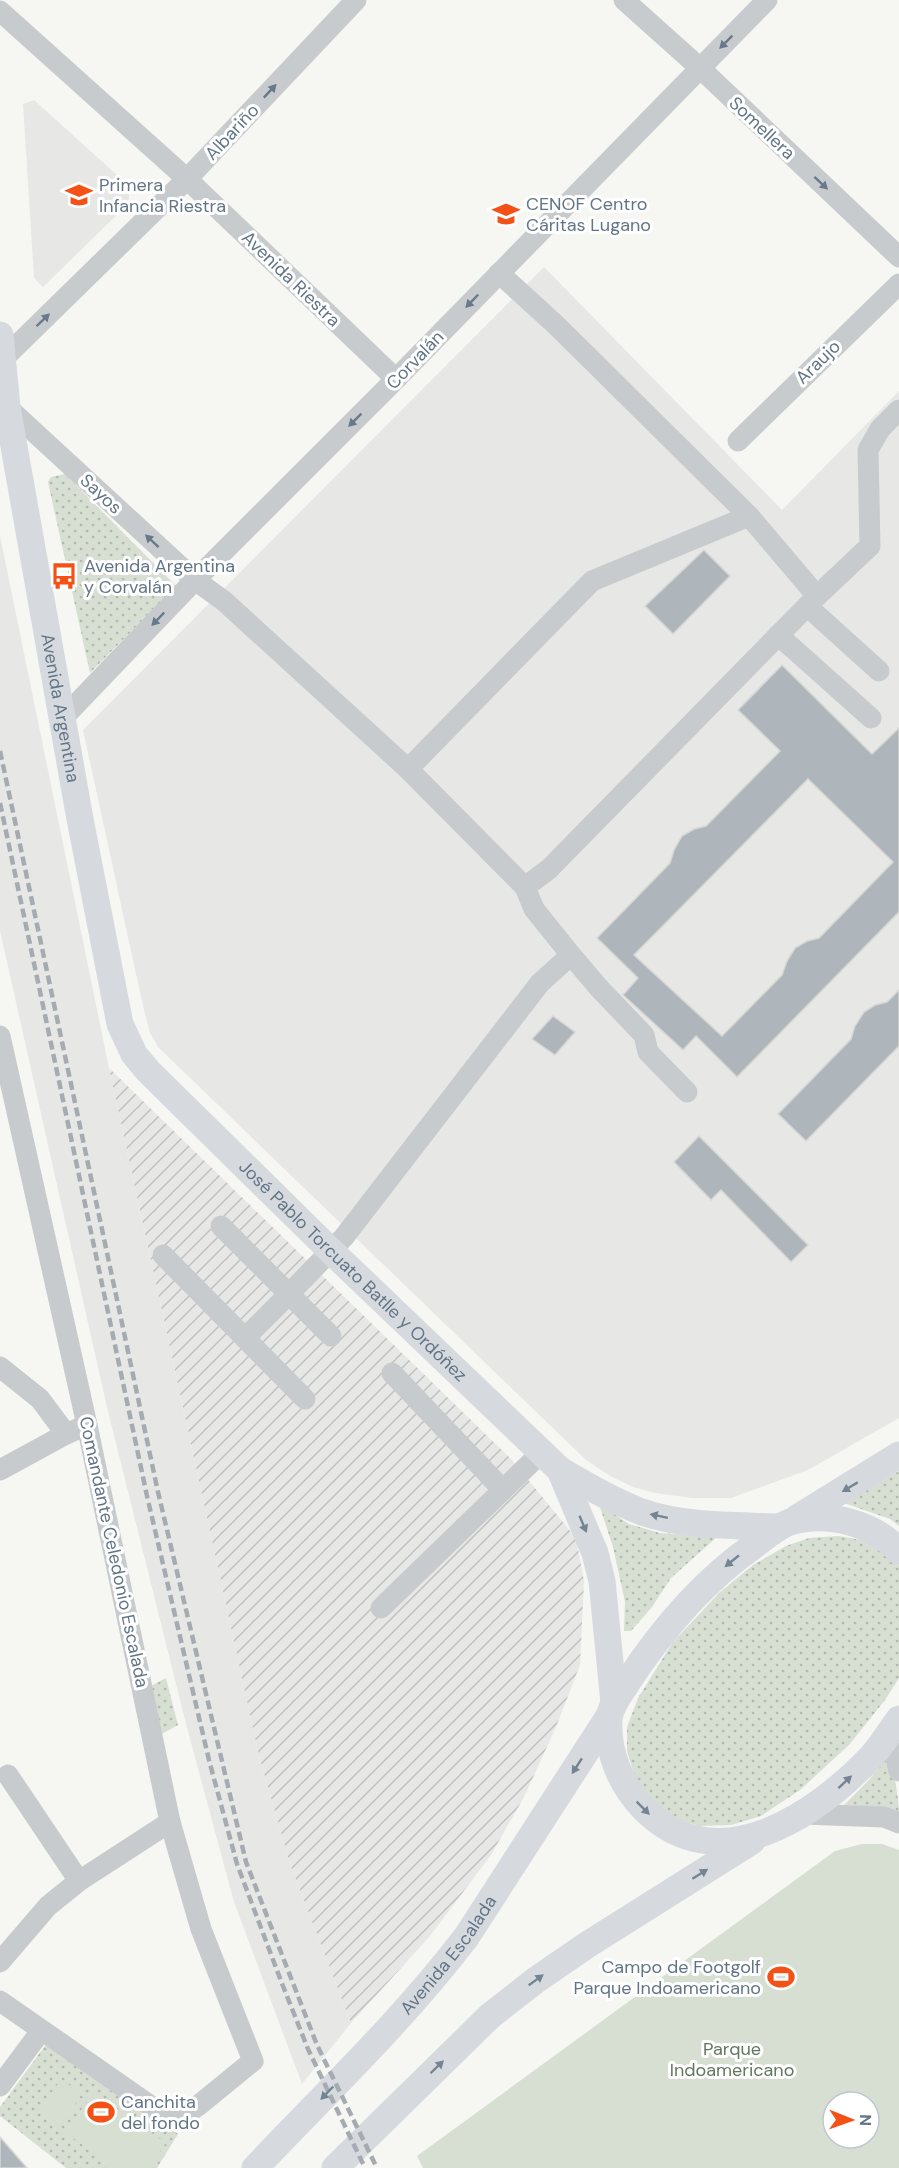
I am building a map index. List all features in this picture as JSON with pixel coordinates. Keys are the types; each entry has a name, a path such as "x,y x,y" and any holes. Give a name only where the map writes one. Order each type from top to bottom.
{"main road":[{"name":"Avenida Argentina","path":"0,352 7,407 62,719 120,1024 134,1054 148,1071"},
{"name":"José Pablo Torcuato Batlle y Ordóñez","path":"148,1071 279,1199 327,1256 550,1461 604,1495 644,1512 705,1523 785,1524 825,1518 859,1524 889,1541 899,1551"},
{"path":"785,1524 899,1455"},
{"name":"José Pablo Torcuato Batlle y Ordóñez","path":"550,1461 595,1553 602,1581 612,1710 610,1745 618,1773 633,1797 653,1818 677,1832 705,1841 733,1842 761,1835"},
{"name":"Avenida Escalada","path":"255,2168 368,2052 418,1997 467,1936 647,1652 686,1605 729,1562 785,1524"},
{"path":"335,2168 490,2016 536,1980 587,1945 761,1835 803,1814 849,1779 873,1754 899,1719"}],"street":[{"name":"Albariño","path":"0,352 187,179 356,0"},
{"name":"Somellera","path":"624,0 700,68 899,257"},
{"name":"Corvalán","path":"62,719 195,580 396,379 767,0"},
{"name":"Avenida Riestra","path":"0,10 187,179 396,379"},
{"path":"499,273 556,325 748,516 812,601 879,672"},
{"name":"Araujo","path":"738,441 899,284"},
{"name":"Sayos","path":"7,407 195,580 225,601 408,768 525,886"},
{"path":"687,1092 648,1052 644,1035 599,988 534,909 525,886 549,869 778,635 870,546 868,450 880,429 899,410"},
{"path":"408,768 592,581 748,516"},
{"path":"778,635 870,718"},
{"path":"245,1338 327,1256 540,983 571,955"},
{"name":"Comandante Celedonio Escalada","path":"0,1036 87,1425 170,1822 201,1929 253,2061 199,2105 174,2122 41,2031"},
{"path":"221,1226 331,1336"},
{"path":"163,1255 305,1399"},
{"path":"0,1367 40,1399 66,1434"},
{"path":"392,1373 503,1490"},
{"path":"0,1470 87,1425"},
{"path":"381,1608 503,1490 550,1461"},
{"path":"899,1734 896,1757 899,1771"},
{"path":"8,1775 79,1881"},
{"path":"803,1814 884,1816 899,1823"},
{"path":"0,1962 48,1906 79,1881 170,1822"},
{"path":"0,2001 41,2031 0,2086"}],"shaded area":[{"name":"Primera Infancia Riestra","path":"34,100 129,186 129,203 43,287 34,278 23,104"},
{"path":"544,267 782,510 899,391 899,1418 808,1470 731,1498 692,1498 655,1493 633,1487 610,1476 586,1460 158,1047 150,1033 143,1006 83,730"},
{"path":"0,536 109,1068 259,1756 290,1864 351,2023 302,2084 234,1902 186,1724 106,1403 0,931"},
{"path":"109,1068 511,1459 576,1538 584,1581 580,1665 556,1727 524,1797 491,1855 430,1936 351,2023 290,1864 259,1756"}],"green space":[{"path":"65,474 176,586 90,673 48,482 51,477"},
{"path":"899,1471 899,1526 890,1519 844,1503"},
{"path":"599,1504 629,1524 660,1533 717,1537 671,1578 652,1607 631,1631 624,1631 625,1602 613,1547"},
{"path":"838,1536 872,1544 899,1565 899,1678 885,1700 849,1745 800,1790 761,1816 731,1825 699,1826 677,1819 644,1794 635,1777 627,1751 627,1727 638,1698 673,1642 719,1593 753,1565 786,1546 809,1538"},
{"path":"166,1678 178,1725 151,1740 141,1691"},
{"path":"891,1753 899,1816 871,1807 844,1805 868,1781"},
{"name":"Campo de Footgolf Parque Indoamericano","path":"862,1844 882,1844 899,1850 899,2168 423,2168 417,2156 835,1851"},
{"path":"47,2043 178,2134 157,2168 66,2168 0,2116 0,2107"},
{"path":"61,2079 82,2094 60,2126 39,2111"},
{"name":"Canchita del fondo","path":"94,2092 166,2143 148,2168 114,2168 65,2132"}],"building":[{"path":"704,550 730,576 673,634 645,606"},
{"path":"782,665 872,754 899,728 899,912 737,1077 696,1036 683,1050 623,995 638,978 597,938 670,863 682,836 694,829 706,826 780,751 738,710","holes":["808,779 893,862 819,938 807,941 795,948 782,975 722,1036 634,955"]},
{"path":"899,990 899,1046 806,1141 778,1114 851,1039 855,1026 864,1012 875,1005 887,1002"},
{"path":"553,1016 575,1032 555,1055 532,1039"},
{"path":"699,1136 808,1245 791,1262 721,1190 711,1200 674,1162"},
{"path":"0,2137 27,2168 0,2168"}],"railway":[{"path":"0,751 158,1492 246,1862 317,2045 377,2168"},
{"path":"0,803 147,1496 209,1760 237,1864 281,1981 308,2049 365,2168"}],"place":[{"name":"Primera Infancia Riestra","path":"79,195"},
{"name":"CENOF Centro Cáritas Lugano","path":"506,214"},
{"name":"Avenida Argentina y Corvalán","path":"64,576"},
{"name":"Campo de Footgolf Parque Indoamericano","path":"781,1977"},
{"name":"Canchita del fondo","path":"101,2112"}],"park label":[{"name":"Parque Indoamericano","path":"732,2059"}]}
